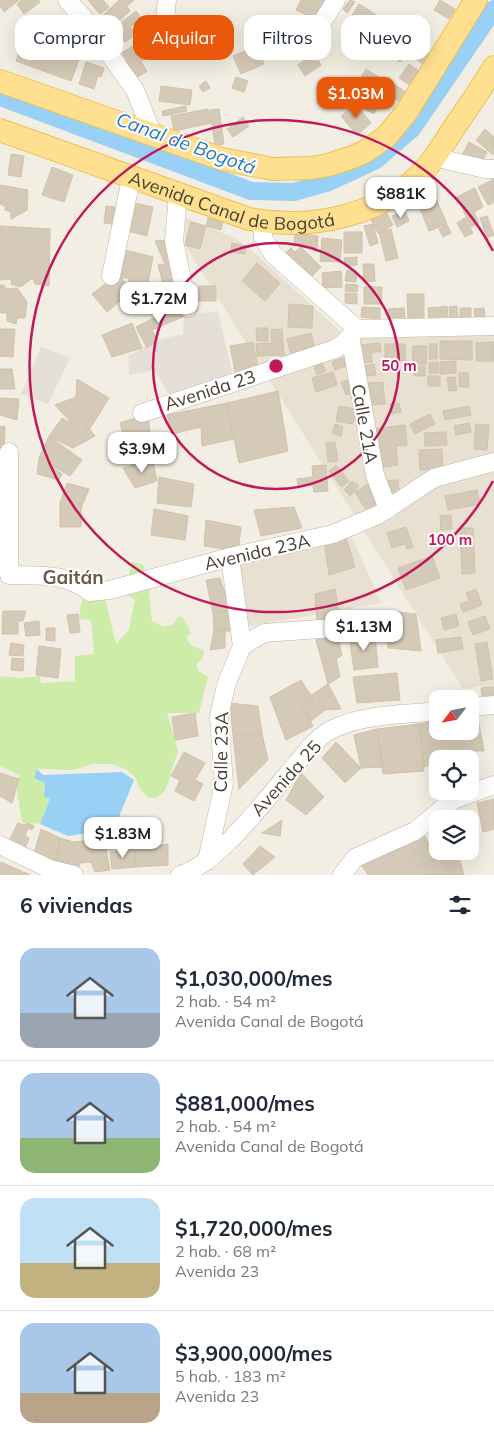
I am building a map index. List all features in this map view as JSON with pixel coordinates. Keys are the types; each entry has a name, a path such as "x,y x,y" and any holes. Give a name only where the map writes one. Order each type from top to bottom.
{"main road":[{"path":"0,81 239,164 273,168 312,168 338,162 366,151 393,130 406,113 476,0"},
{"name":"Avenida Canal de Bogotá","path":"0,130 249,219 262,222 306,223 335,219 360,211 391,196 417,177 434,157 494,67"}],"street":[{"path":"67,0 82,16 135,90 152,133"},
{"path":"165,15 167,0"},
{"path":"327,15 336,0"},
{"path":"434,157 485,169 494,169"},
{"path":"111,276 131,178"},
{"path":"178,195 174,242 188,308"},
{"path":"262,222 263,238 273,254 353,332 494,326"},
{"name":"Avenida 23","path":"142,413 335,349 343,344 353,332"},
{"name":"Calle 21A","path":"353,332 375,476 388,509"},
{"name":"Avenida 23A","path":"9,452 9,575 64,578 79,584 90,592 110,590 230,557 333,534 378,515 434,478 494,462"},
{"name":"Calle 23A","path":"207,860 224,783 219,717 226,685 242,646 230,557"},
{"path":"242,646 264,633 376,625"},
{"path":"479,707 494,705"},
{"name":"Avenida 25","path":"180,875 207,860 232,839 309,749 331,729 359,719 429,712"},
{"path":"342,875 355,858 415,831 453,800 494,785"},
{"path":"1,849 50,869 74,875"}],"shaded area":[{"path":"186,218 237,239 256,254 344,335 494,330 494,693 480,686 463,689 185,245"},
{"path":"218,311 233,376 197,385 169,395 155,370 129,375 128,356 157,340 183,334 184,316"},
{"path":"41,347 70,358 48,404 21,394"},
{"path":"350,533 381,603 249,626 239,562"}],"green space":[{"path":"133,562 144,565 144,577 149,588 152,621 164,627 173,624 178,617 183,617 191,633 186,637 191,645 204,651 203,657 196,665 199,671 208,677 199,713 167,713 178,751 166,789 157,798 149,798 140,789 136,778 126,769 111,764 92,764 74,770 37,769 34,778 45,783 44,797 50,799 40,824 22,822 16,784 20,775 0,766 0,676 21,678 40,676 41,683 75,681 75,656 94,654 92,625 89,619 79,620 81,604 85,593 105,598 116,644 129,630 135,600 123,593"}],"water":[{"path":"37,769 43,775 122,772 134,780 114,829 68,836 40,824 50,799 44,797 45,783 34,778"}],"building":[{"path":"0,0 19,0 4,12 0,6"},
{"path":"22,0 38,0 40,2 24,14 17,4"},
{"path":"88,0 103,0 109,7 100,14"},
{"path":"119,0 134,0 127,6 130,11 123,17 123,15 103,15"},
{"path":"301,0 328,0 322,15 307,15 296,10"},
{"path":"350,0 355,2 347,13 343,9"},
{"path":"440,0 455,9 449,19 434,10"},
{"path":"359,4 376,15 352,15"},
{"path":"136,11 139,15 133,15 133,25 130,27 133,30 133,36 125,42 123,39 123,21"},
{"path":"133,46 133,55 126,59 123,52"},
{"path":"244,51 244,60 262,60 264,64 241,74 234,56"},
{"path":"430,54 434,57 428,67 417,60 430,60"},
{"path":"133,56 133,60 140,60 147,71 136,78 125,61"},
{"path":"16,60 79,60 71,81"},
{"path":"305,60 318,60 321,65 305,76 298,65"},
{"path":"86,62 104,68 101,77 98,76 94,89 79,84"},
{"path":"409,64 419,71 409,85 399,78"},
{"path":"366,69 385,81 380,90 360,79"},
{"path":"236,77 248,81 244,92 232,88"},
{"path":"206,81 210,88 203,92 199,86"},
{"path":"392,83 409,94 403,104 386,93"},
{"path":"161,86 192,90 190,105 159,101"},
{"path":"371,98 380,103 374,114 365,109"},
{"path":"356,104 371,123 357,135 341,116"},
{"path":"186,106 187,111 163,116 162,111"},
{"path":"208,109 211,123 174,131 171,116"},
{"path":"219,109 224,144 215,145 210,110"},
{"path":"243,117 249,126 233,137 227,129"},
{"path":"485,129 494,137 493,155 476,140"},
{"path":"469,142 487,152 480,165 462,155"},
{"path":"11,154 24,156 21,177 8,175"},
{"path":"52,167 73,175 64,202 42,195"},
{"path":"494,179 494,202 488,205 478,187"},
{"path":"0,185 28,190 27,210 11,219 11,212 5,210 5,206 0,204"},
{"path":"475,188 483,207 474,212 479,223 471,227 457,197"},
{"path":"436,199 447,224 429,231 419,206"},
{"path":"130,202 153,207 147,236 124,230"},
{"path":"106,206 121,208 118,225 104,223"},
{"path":"384,208 393,225 378,233 369,216"},
{"path":"405,211 409,221 397,227 392,216"},
{"path":"487,216 494,235 487,238 480,218"},
{"path":"208,218 223,222 221,230 206,226"},
{"path":"465,218 473,233 465,237 457,223"},
{"path":"191,222 206,226 200,249 185,245"},
{"path":"373,224 378,243 370,246 364,226"},
{"path":"447,225 451,233 443,237 439,229"},
{"path":"0,226 50,229 49,286 35,284 33,278 20,287 11,284 12,279 0,280"},
{"path":"391,229 398,258 386,261 379,232"},
{"path":"344,232 362,232 362,253 344,253"},
{"path":"295,233 318,236 317,248 294,245"},
{"path":"322,238 342,240 340,262 320,261"},
{"path":"171,240 184,292 155,298 153,292 164,287 158,265 165,264 155,241"},
{"path":"232,243 246,246 245,254 231,252"},
{"path":"301,247 321,267 311,277 286,253 291,248 295,252"},
{"path":"125,250 153,257 146,294 129,287 129,278 121,278"},
{"path":"357,257 357,265 345,266 344,258"},
{"path":"257,263 280,283 265,301 242,281"},
{"path":"363,264 374,264 375,281 364,282"},
{"path":"347,270 357,272 356,282 345,281"},
{"path":"341,271 342,287 323,288 322,273"},
{"path":"118,274 132,291 107,312 92,294"},
{"path":"346,284 358,285 357,292 345,291"},
{"path":"0,285 4,285 6,289 17,288 27,302 25,318 17,318 16,324 7,321 7,313 0,313"},
{"path":"199,286 216,286 216,301 199,301"},
{"path":"364,287 382,287 381,304 364,304"},
{"path":"345,293 357,294 357,304 345,303"},
{"path":"407,294 424,294 424,319 408,319"},
{"path":"182,304 187,315 152,330 157,340 147,348 136,327"},
{"path":"289,304 313,306 312,328 288,327"},
{"path":"447,306 448,317 441,317 440,307"},
{"path":"457,306 458,318 450,318 449,307"},
{"path":"362,307 380,308 380,319 361,317"},
{"path":"439,307 440,318 429,319 428,308"},
{"path":"404,308 405,317 389,318 388,309"},
{"path":"460,308 471,308 471,319 460,319"},
{"path":"484,308 485,317 475,318 474,309"},
{"path":"132,323 142,348 112,357 102,335"},
{"path":"256,328 268,328 268,341 257,341"},
{"path":"0,329 15,329 13,357 0,356"},
{"path":"282,329 284,355 257,356 256,344 272,343 271,330"},
{"path":"311,333 315,349 291,355 287,339"},
{"path":"440,341 472,341 472,360 440,359"},
{"path":"253,342 258,367 235,372 230,346"},
{"path":"494,342 494,361 477,361 476,343"},
{"path":"380,343 381,352 371,352 372,362 362,363 361,345"},
{"path":"385,344 405,344 405,361 385,360"},
{"path":"430,344 437,344 437,359 429,359"},
{"path":"413,346 427,346 426,364 412,364"},
{"path":"349,355 353,364 335,370 332,362"},
{"path":"456,361 456,373 440,374 440,362"},
{"path":"438,362 438,373 429,373 429,363"},
{"path":"322,363 326,371 317,375 314,367"},
{"path":"374,364 376,375 365,376 364,366"},
{"path":"414,366 425,366 425,376 414,376"},
{"path":"0,369 12,369 15,389 0,389"},
{"path":"333,372 337,385 316,392 312,378"},
{"path":"459,373 468,373 469,387 459,387"},
{"path":"428,376 440,376 440,386 428,386"},
{"path":"455,377 457,390 449,391 447,378"},
{"path":"355,378 359,391 346,395 341,382"},
{"path":"77,379 109,398 89,430 80,418 73,425 55,405 76,397"},
{"path":"383,382 385,404 369,405 368,383"},
{"path":"278,391 288,451 239,463 227,403"},
{"path":"0,398 19,399 17,420 0,415"},
{"path":"227,403 234,439 202,446 201,427 172,434 167,415"},
{"path":"399,403 401,412 392,414 390,404"},
{"path":"339,406 356,409 353,424 336,421"},
{"path":"469,406 471,415 445,420 443,411"},
{"path":"148,414 153,461 132,467 120,423"},
{"path":"430,414 435,424 415,434 410,424"},
{"path":"62,418 73,425 80,418 95,436 73,448 49,436"},
{"path":"469,423 471,432 456,435 454,426"},
{"path":"335,424 343,427 341,436 332,433"},
{"path":"476,424 489,425 487,450 474,449"},
{"path":"405,425 407,445 396,446 398,465 377,468 372,429"},
{"path":"5,426 4,457 0,456 0,427"},
{"path":"446,432 447,445 425,446 424,433"},
{"path":"49,436 82,460 70,476 39,458"},
{"path":"335,442 338,461 328,462 326,443"},
{"path":"442,449 443,469 420,470 419,450"},
{"path":"39,458 62,474 59,480 37,474"},
{"path":"153,461 157,481 135,488 123,468"},
{"path":"326,465 328,491 314,492 313,485 298,487 297,479 313,477 312,466"},
{"path":"336,465 349,481 342,487 329,471"},
{"path":"159,477 194,484 191,507 157,503"},
{"path":"398,480 399,492 382,492 381,481"},
{"path":"352,481 359,486 350,496 344,490"},
{"path":"67,483 89,489 81,508 81,527 60,527 60,503"},
{"path":"370,483 384,505 369,515 355,492"},
{"path":"477,490 480,504 448,510 445,496"},
{"path":"294,507 302,528 261,536 254,510"},
{"path":"154,509 188,516 185,540 151,535"},
{"path":"451,515 452,529 441,530 440,516"},
{"path":"206,520 241,527 238,551 204,546"},
{"path":"406,527 413,547 407,549 405,544 392,548 387,533"},
{"path":"460,528 473,528 475,573 462,574"},
{"path":"345,534 355,567 329,575 324,540"},
{"path":"432,556 440,578 406,590 398,568"},
{"path":"220,578 231,611 213,613 206,580"},
{"path":"335,589 339,615 317,621 315,594"},
{"path":"476,589 482,605 463,612 460,604 469,601 466,593"},
{"path":"3,611 26,611 23,621 18,621 18,634 2,634"},
{"path":"231,611 234,631 214,631 213,613"},
{"path":"387,611 416,614 421,651 388,648"},
{"path":"78,614 80,632 70,633 67,615"},
{"path":"456,614 459,626 444,630 441,618"},
{"path":"485,616 490,629 473,635 468,622"},
{"path":"39,621 40,635 26,636 24,623"},
{"path":"46,628 55,628 55,641 46,640"},
{"path":"225,628 225,648 210,650 214,631"},
{"path":"337,634 342,655 336,659 340,677 328,684 316,640"},
{"path":"375,635 378,667 354,670 349,636"},
{"path":"461,637 463,649 438,653 436,640"},
{"path":"487,642 493,679 481,681 475,644"},
{"path":"11,643 24,645 23,656 9,655"},
{"path":"39,646 61,649 58,678 36,675"},
{"path":"12,658 24,659 23,671 11,670"},
{"path":"397,673 400,700 357,703 353,677"},
{"path":"301,680 313,699 300,703 313,726 286,740 270,697"},
{"path":"328,684 341,709 325,710 316,692"},
{"path":"494,687 494,695 482,696 481,688"},
{"path":"316,692 325,710 311,721 300,703"},
{"path":"230,703 258,706 262,734 233,735"},
{"path":"195,713 198,736 175,740 172,717"},
{"path":"429,722 429,740 443,740 443,750 429,750 429,766 424,767 420,724"},
{"path":"420,724 424,771 383,774 377,729"},
{"path":"479,725 484,751 445,750 444,740 479,740"},
{"path":"377,729 383,767 361,768 354,735"},
{"path":"262,734 268,760 239,789 233,735"},
{"path":"336,742 361,768 345,783 322,758"},
{"path":"184,752 205,763 195,780 203,784 194,801 175,791 180,780 171,776"},
{"path":"0,773 19,779 12,803 0,796"},
{"path":"301,773 324,797 306,815 286,800"},
{"path":"494,799 494,829 483,832 477,803"},
{"path":"282,820 280,836 262,833"},
{"path":"18,823 23,825 28,823 34,826 32,830 28,828 25,836 29,838 25,848 9,841"},
{"path":"142,824 153,824 154,846 134,848 133,836 141,832"},
{"path":"41,829 60,838 56,861 34,854"},
{"path":"425,836 429,844 429,860 449,860 456,875 368,875 361,864 373,856 376,859"},
{"path":"60,838 73,842 104,839 110,870 95,872 91,862 80,863 78,869 56,861"},
{"path":"409,843 416,857 399,866 392,853"},
{"path":"168,844 168,865 136,867 135,850"},
{"path":"260,846 275,857 253,875 243,864"},
{"path":"134,848 136,867 112,869 110,853"},
{"path":"436,860 443,860 449,875 421,875 418,866"},
{"path":"446,860 460,860 464,875 451,875"},
{"path":"1,862 30,875 0,875"}],"waterway":[{"name":"Canal de Bogotá","path":"0,97 251,191 294,192 329,182 376,160 412,129 494,9"}],"district":[{"name":"Gaitán","path":"73,577"}]}
